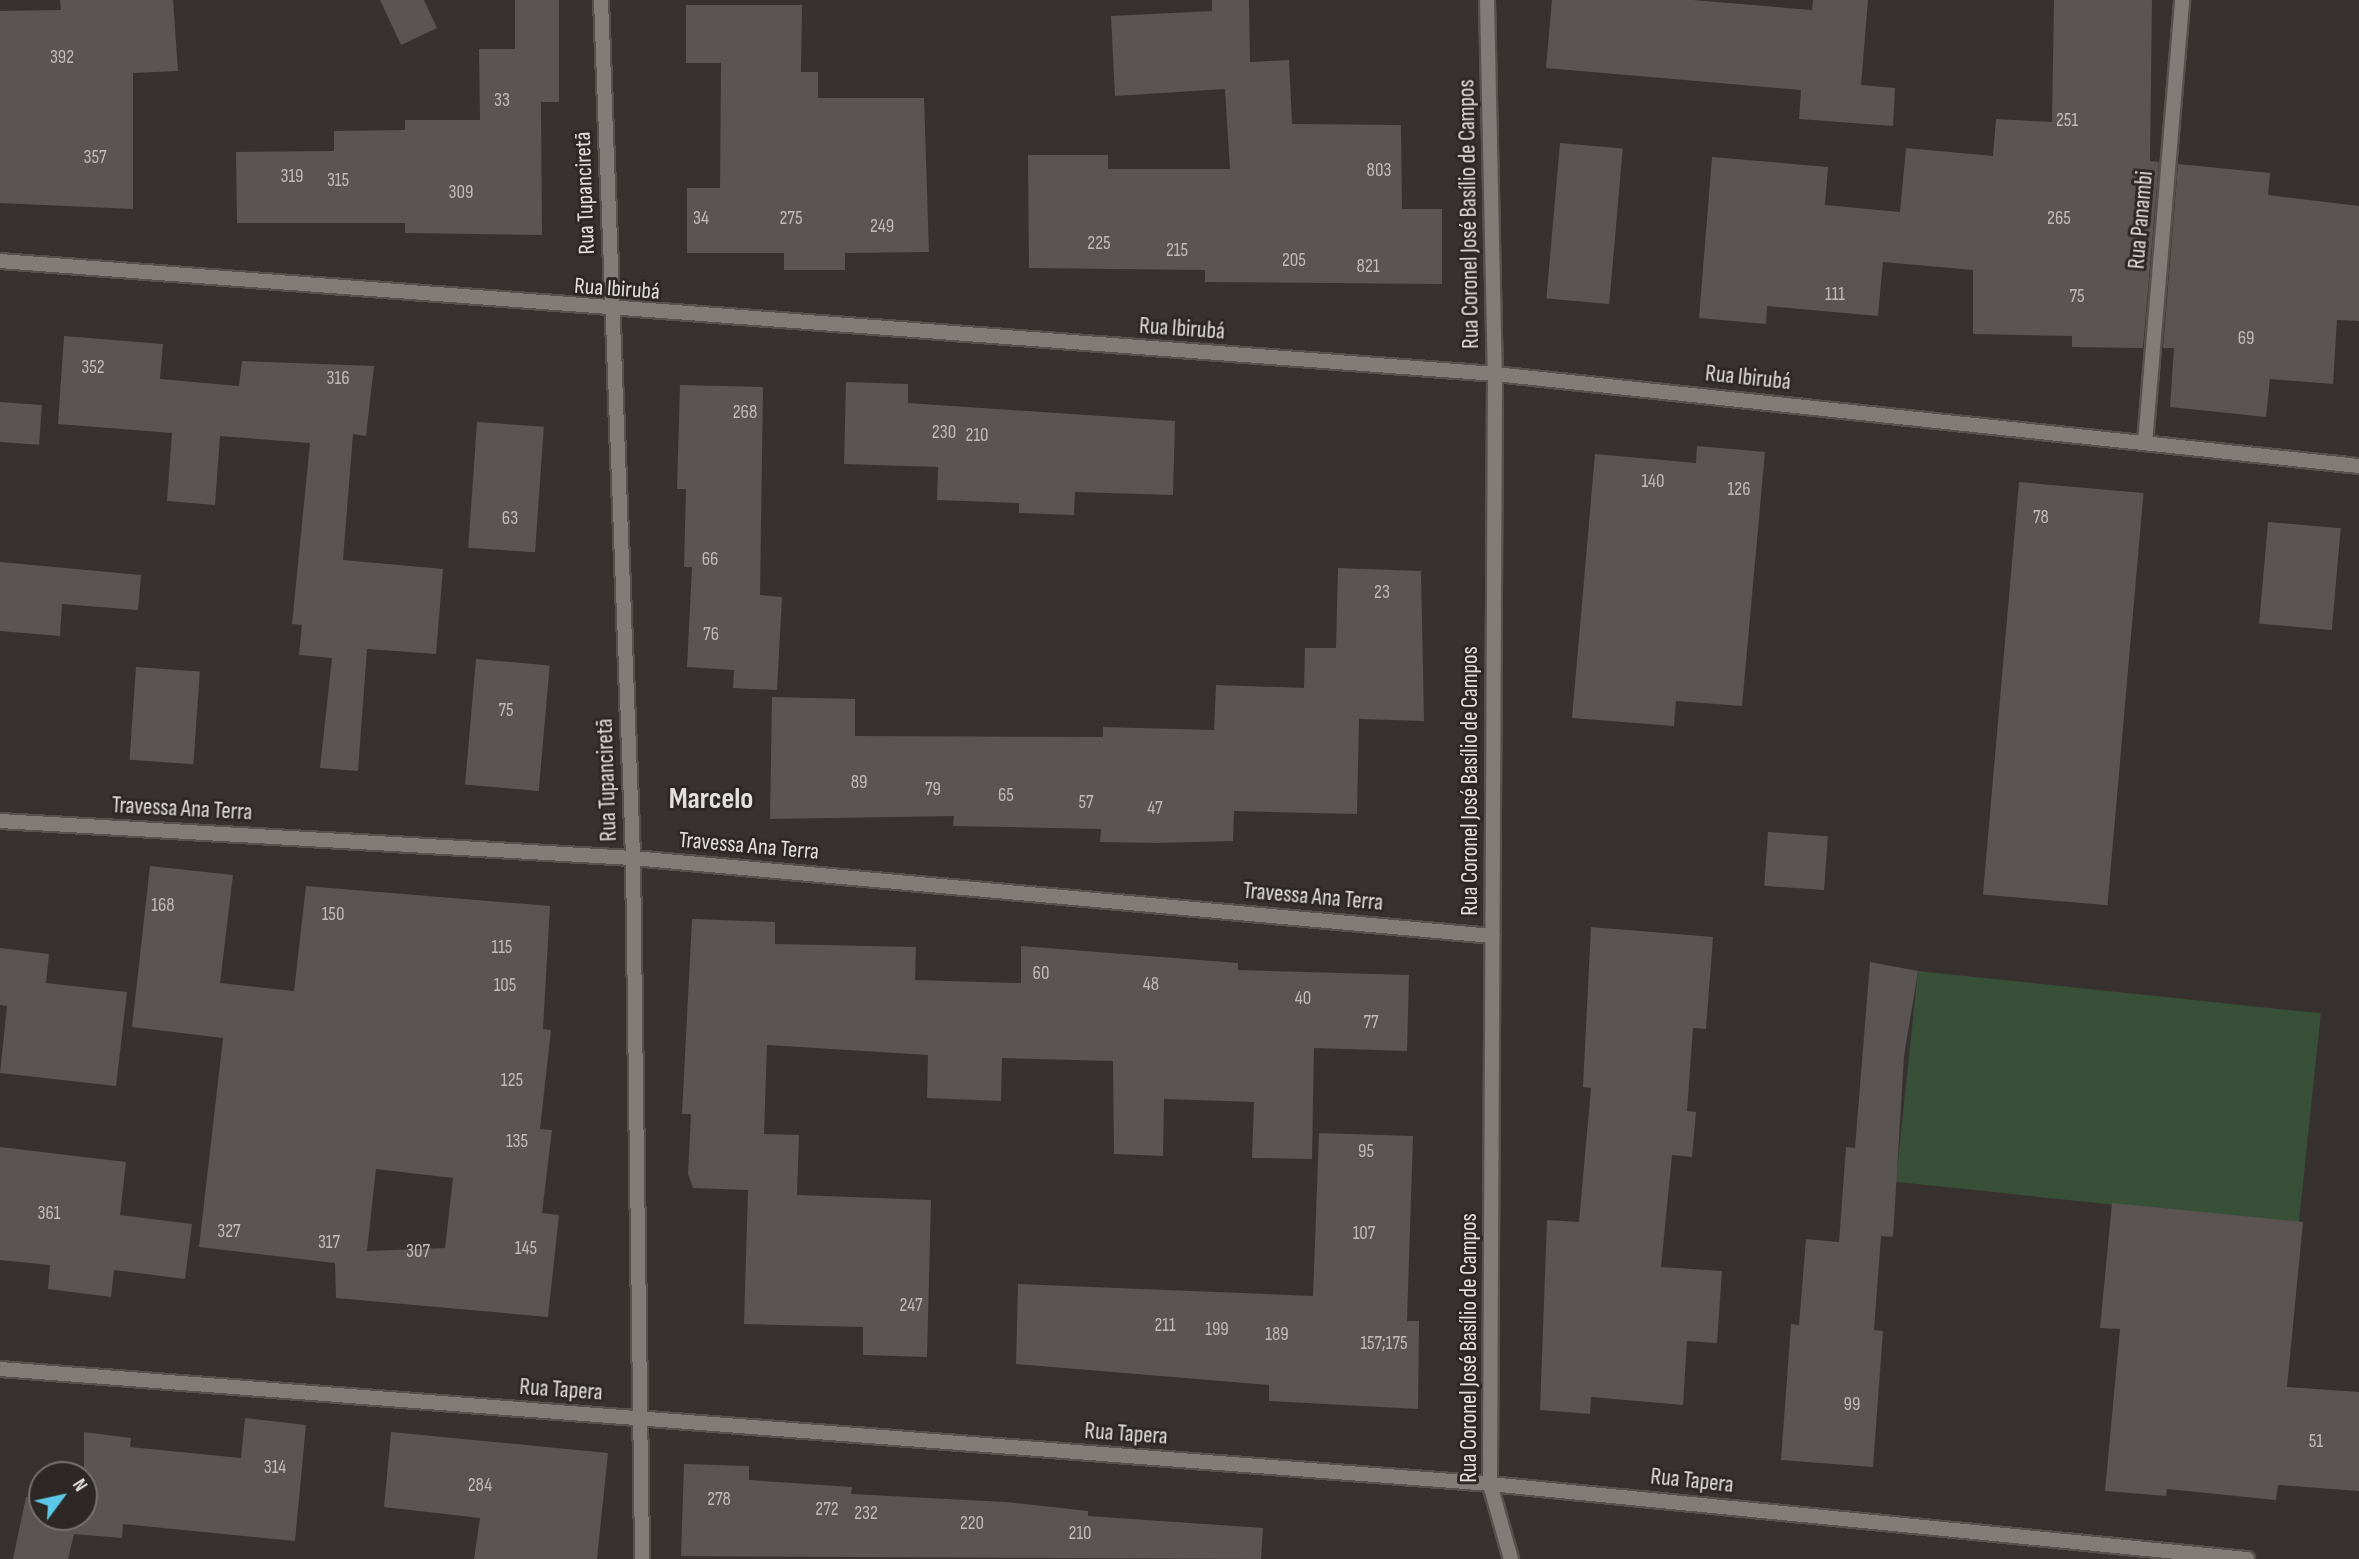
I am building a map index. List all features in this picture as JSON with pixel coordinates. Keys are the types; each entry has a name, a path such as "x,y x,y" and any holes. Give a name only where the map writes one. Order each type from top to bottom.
{"street":[{"name":"Rua Tupanciretã","path":"601,0 632,858 642,1559"},
{"name":"Rua Coronel José Basílio de Campos","path":"1487,0 1495,374 1490,1484 1511,1559"},
{"name":"Rua Panambi","path":"2146,443 2182,0"},
{"name":"Rua Ibirubá","path":"0,261 612,312 1495,374 2359,466"},
{"name":"Travessa Ana Terra","path":"0,821 632,858 1492,936"},
{"name":"Rua Tapera","path":"0,1369 1490,1484 2248,1559"}],"green space":[{"path":"1918,971 2321,1013 2299,1224 1896,1182"}],"building":[{"path":"60,0 173,0 178,71 133,73 133,209 0,203 0,11 61,10"},
{"path":"380,0 424,0 437,28 401,45"},
{"path":"515,0 559,0 559,102 541,102 542,235 405,233 405,223 237,223 236,152 334,151 334,131 405,130 405,120 480,120 479,49 515,49"},
{"path":"1212,0 1249,0 1250,62 1289,60 1292,124 1401,125 1402,209 1442,209 1442,284 1205,282 1205,270 1029,268 1028,155 1108,155 1108,169 1230,169 1225,89 1115,96 1111,16 1212,11"},
{"path":"1552,0 1693,0 1812,10 1813,0 1868,0 1861,85 1895,88 1893,126 1799,119 1801,90 1546,68"},
{"path":"2054,0 2152,0 2150,161 2159,162 2143,348 2072,347 2072,336 1973,334 1973,270 1883,262 1878,316 1767,306 1766,324 1699,318 1712,157 1828,167 1825,205 1900,212 1906,148 1993,156 1996,119 2052,122"},
{"path":"686,5 802,5 801,72 818,72 818,98 924,98 929,252 845,253 845,270 784,270 784,253 687,253 687,188 720,188 721,63 686,63"},
{"path":"1560,143 1623,148 1609,304 1546,298"},
{"path":"2178,164 2270,173 2268,195 2359,206 2359,321 2337,320 2333,384 2270,379 2266,417 2170,407 2174,348 2163,348"},
{"path":"64,336 163,344 160,379 239,386 242,361 374,366 366,436 353,434 343,560 443,569 436,654 367,649 358,771 320,768 332,658 299,655 302,625 292,624 310,443 220,436 215,505 167,501 172,433 58,424"},
{"path":"846,382 908,384 908,403 1175,421 1173,495 1075,492 1074,515 1019,513 1019,503 937,500 938,467 844,464"},
{"path":"680,385 763,387 760,595 782,597 777,690 733,688 734,670 687,667 692,567 684,567 686,489 677,489"},
{"path":"0,402 42,405 39,445 0,442"},
{"path":"477,422 544,427 535,552 468,548"},
{"path":"1697,446 1765,452 1742,706 1676,701 1674,726 1572,718 1595,454 1696,463"},
{"path":"2019,482 2144,493 2107,905 1983,894"},
{"path":"2268,522 2341,528 2332,630 2259,624"},
{"path":"0,562 141,575 138,610 62,604 60,636 0,631"},
{"path":"1338,568 1421,571 1424,721 1359,719 1357,814 1234,811 1233,841 1156,843 1100,842 1101,829 953,826 954,816 770,819 772,697 855,699 855,736 1103,737 1103,727 1214,730 1216,685 1304,688 1305,648 1336,648"},
{"path":"476,659 550,665 539,791 465,785"},
{"path":"136,667 200,671 193,764 130,760"},
{"path":"1768,832 1828,836 1824,890 1764,886"},
{"path":"150,866 233,875 220,983 294,991 306,886 550,906 543,1029 551,1030 540,1129 552,1130 542,1213 559,1215 548,1317 336,1298 335,1263 199,1247 223,1038 132,1027","holes":["376,1169 453,1178 445,1248 367,1251"]},
{"path":"692,919 775,922 775,944 916,947 915,980 1021,983 1021,946 1238,963 1238,970 1409,975 1407,1051 1314,1048 1312,1159 1252,1158 1254,1102 1164,1099 1163,1156 1114,1154 1113,1061 1002,1058 1001,1101 927,1098 928,1055 767,1045 764,1134 799,1135 797,1195 931,1200 927,1357 863,1355 863,1327 744,1324 748,1190 693,1188 688,1174 691,1114 682,1114"},
{"path":"1591,927 1713,937 1706,1029 1693,1028 1687,1111 1696,1112 1692,1157 1672,1155 1661,1267 1722,1271 1717,1343 1687,1341 1683,1405 1591,1397 1590,1414 1540,1410 1547,1220 1579,1222 1591,1088 1583,1087"},
{"path":"0,948 49,954 46,983 127,992 116,1086 0,1073 7,1006 0,1005"},
{"path":"1870,962 1918,971 1904,1056 1893,1237 1881,1236 1874,1330 1883,1331 1873,1467 1781,1460 1791,1324 1799,1325 1806,1239 1839,1242 1846,1147 1855,1148"},
{"path":"1319,1133 1413,1136 1407,1321 1419,1321 1418,1409 1269,1401 1269,1385 1016,1364 1018,1284 1313,1296"},
{"path":"0,1147 126,1162 120,1215 192,1224 185,1279 114,1270 111,1297 48,1289 50,1265 0,1260"},
{"path":"2112,1203 2303,1222 2287,1387 2359,1392 2359,1491 2278,1485 2276,1500 2167,1489 2166,1496 2105,1491 2120,1329 2100,1328"},
{"path":"245,1418 306,1425 295,1541 123,1524 122,1538 74,1534 68,1559 13,1559 26,1497 28,1531 98,1531 98,1461 84,1461 84,1432 131,1438 130,1447 241,1458"},
{"path":"391,1432 608,1453 597,1559 474,1559 480,1518 384,1507"},
{"path":"684,1464 749,1466 749,1480 852,1487 851,1494 1006,1502 1088,1511 1088,1516 1263,1528 1261,1559 681,1556"}],"district":[{"name":"Marcelo","path":"711,799"}]}
